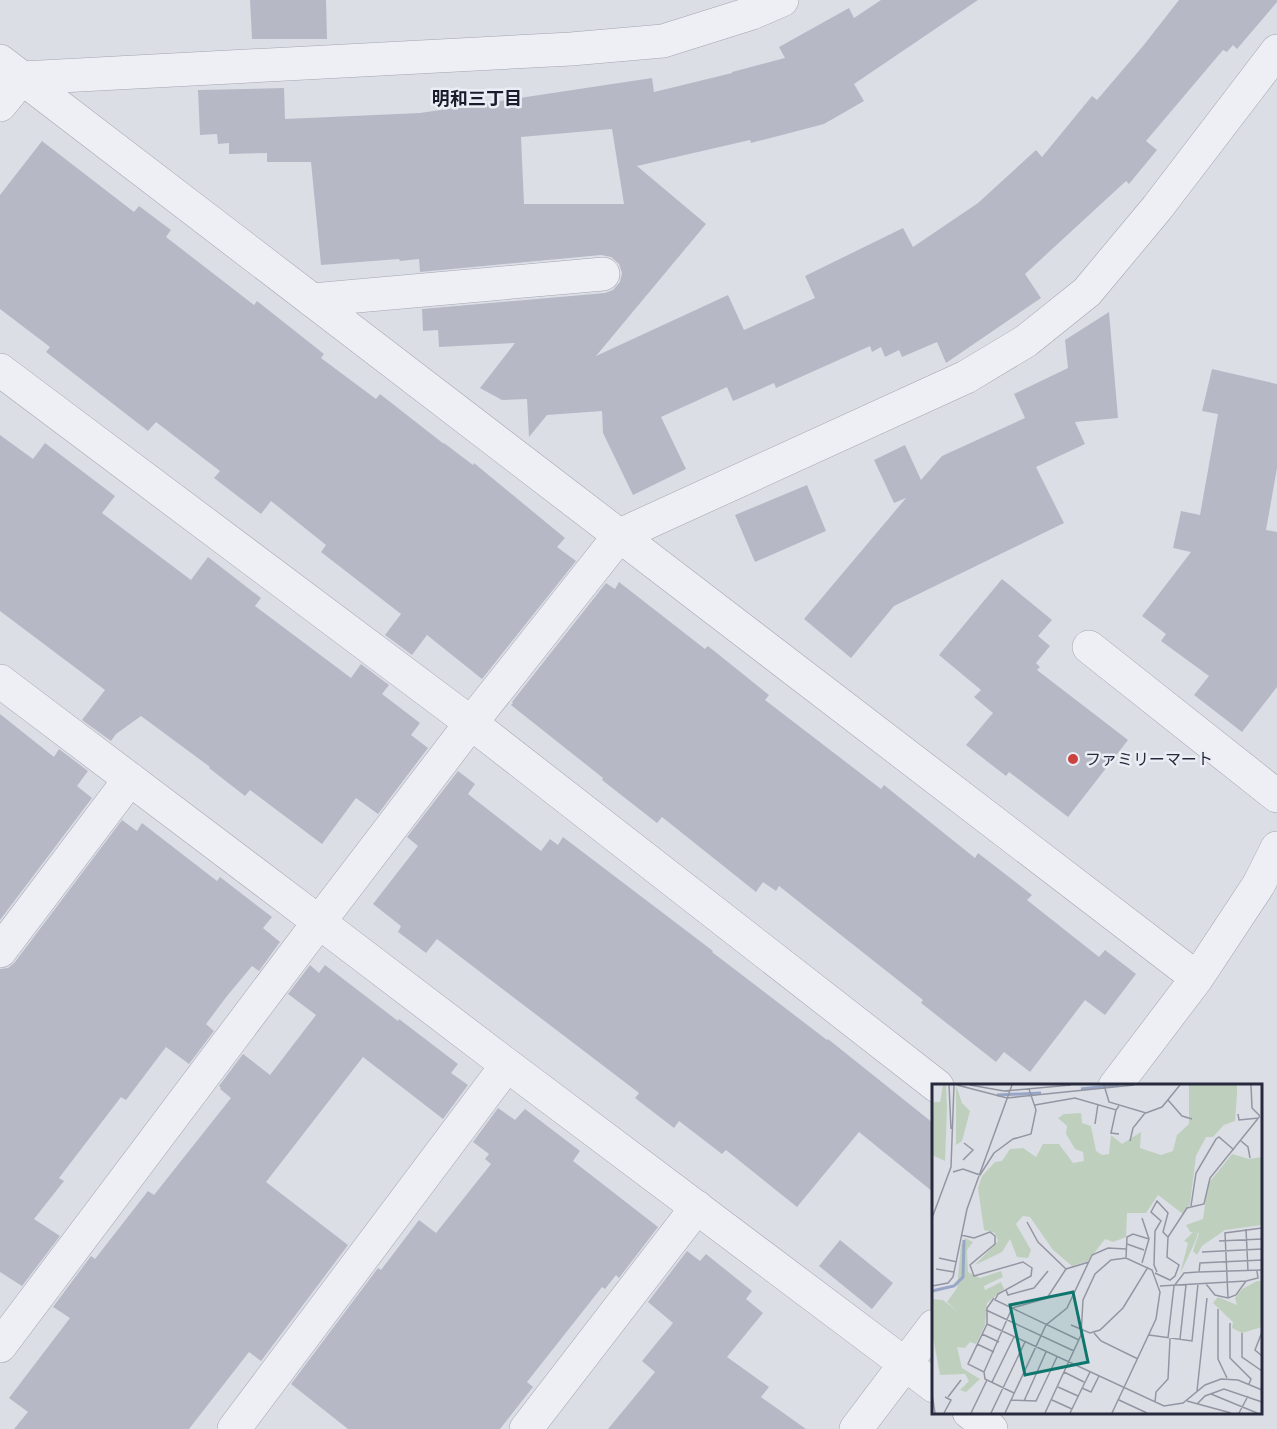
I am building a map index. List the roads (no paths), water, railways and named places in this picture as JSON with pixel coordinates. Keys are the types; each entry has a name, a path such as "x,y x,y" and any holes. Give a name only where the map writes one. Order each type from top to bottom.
{"street":[{"path":"11,69 571,49 663,41 752,13 782,0"},
{"path":"0,1346 471,723 620,535 966,378 1026,341 1087,292 1157,208 1277,51"},
{"path":"0,105 11,69"},
{"path":"11,69 1197,978"},
{"path":"312,300 603,274"},
{"path":"0,370 471,723 934,1084"},
{"path":"1089,647 1277,796"},
{"path":"0,681 932,1385"},
{"path":"0,951 130,779"},
{"path":"1117,1084 1197,978 1259,884 1277,848"},
{"path":"234,1429 507,1065"},
{"path":"525,1429 697,1207"},
{"path":"856,1429 932,1327"},
{"path":"970,1414 991,1429"}],"place":[{"name":"ファミリーマート","path":"1073,759"}],"district":[{"name":"明和三丁目","path":"477,99"}]}
